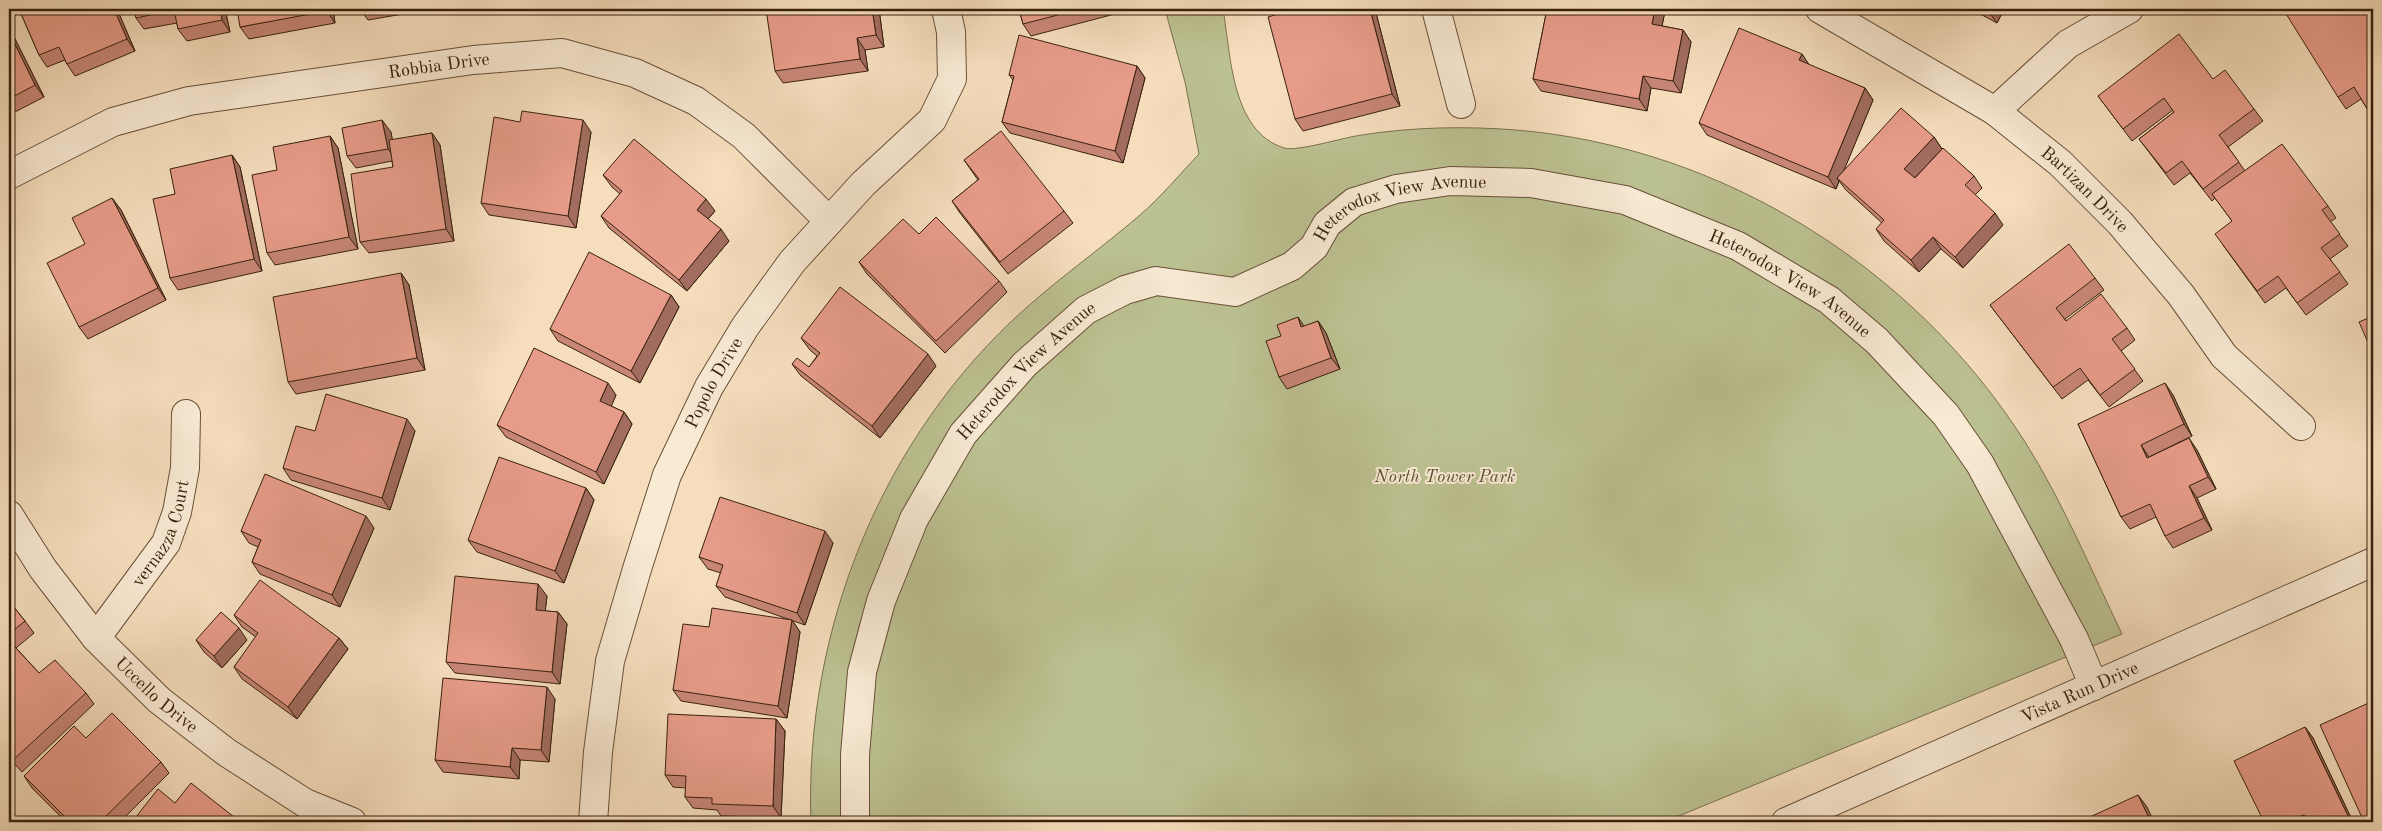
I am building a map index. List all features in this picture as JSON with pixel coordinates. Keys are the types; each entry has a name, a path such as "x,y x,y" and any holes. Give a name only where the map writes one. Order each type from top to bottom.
{"street":[{"name":"Popolo Drive","path":"593,822 598,752 610,661 636,569 667,475 709,387 744,327 792,262 863,184 932,120 952,79 951,32 946,9"},
{"path":"1436,9 1461,104"},
{"name":"Bartizan Drive","path":"1820,9 1995,110 2060,163 2120,223 2181,294 2224,356 2301,426"},
{"path":"1995,110 2068,44 2129,9"},
{"name":"Robbia Drive","path":"9,175 113,122 189,101 473,60 562,53 635,73 696,101 744,136 829,221"},
{"name":"Heterodox View Avenue","path":"855,822 855,755 862,672 880,601 914,519 963,434 1025,364 1086,310 1125,290 1156,281 1235,292 1292,266 1314,247 1327,224 1354,202 1396,189 1450,181 1531,183 1625,200 1738,246 1829,300 1877,341 1946,415 1980,464 2074,639 2094,686"},
{"name":"vernazza Court","path":"96,638 166,543 177,512 185,468 186,414"},
{"name":"Uccello Drive","path":"9,515 43,569 96,638 159,700 226,752 305,803 352,822"},
{"name":"Vista Run Drive","path":"1786,822 2373,562"}],"green space":[{"name":"North Tower Park","path":"1165,9 1223,9 1232,69 1244,109 1253,126 1266,139 1284,148 1299,148 1381,132 1439,128 1516,130 1593,141 1667,161 1739,190 1806,227 1870,271 1928,322 1980,379 2025,442 2052,488 2122,634 1664,822 811,822 812,750 821,679 838,609 862,541 893,476 931,415 975,359 1026,308 1148,208 1199,154 1185,82"}],"building":[{"path":"19,9 114,9 127,39 67,64 59,47 39,55"},
{"path":"134,9 220,9 222,20 178,29 174,10 136,18"},
{"path":"237,9 327,9 327,11 240,27"},
{"path":"766,9 872,9 876,35 857,38 860,59 775,71"},
{"path":"1019,9 1081,9 1023,24"},
{"path":"1295,9 1370,9 1392,94 1295,119 1268,17"},
{"path":"1547,9 1655,9 1652,24 1683,30 1673,81 1643,76 1639,99 1533,79"},
{"path":"2283,9 2373,9 2373,113 2371,115 2354,87 2338,97"},
{"path":"1739,28 1802,54 1799,60 1865,88 1828,177 1699,123"},
{"path":"9,32 35,85 9,99"},
{"path":"2179,34 2213,79 2225,70 2254,109 2219,135 2239,162 2203,189 2182,161 2166,173 2139,139 2174,112 2164,98 2123,129 2098,96"},
{"path":"1019,35 1137,66 1115,151 1002,122 1014,76 1009,75"},
{"path":"1901,108 1934,137 1904,169 1915,178 1943,148 1974,176 1965,185 1995,213 1955,257 1933,237 1911,260 1876,229 1884,220 1837,178"},
{"path":"522,111 583,120 568,216 481,203 494,117 520,122"},
{"path":"382,120 388,149 347,156 342,128"},
{"path":"1001,131 1064,211 1000,262 952,201 979,179 964,160"},
{"path":"432,133 446,229 360,242 351,174 393,167 389,140"},
{"path":"330,136 349,237 267,253 252,175 277,170 273,147"},
{"path":"634,139 706,199 697,210 721,229 679,280 601,216 622,191 603,175"},
{"path":"2282,144 2328,206 2322,210 2340,234 2321,248 2340,272 2297,303 2278,276 2257,291 2215,234 2232,221 2212,194"},
{"path":"232,155 254,259 170,278 153,199 175,194 170,169"},
{"path":"112,198 158,288 79,327 47,263 85,244 72,218"},
{"path":"936,217 999,281 936,341 859,262 903,219 919,234"},
{"path":"2069,244 2095,278 2056,308 2066,321 2101,294 2127,328 2112,339 2135,369 2100,395 2080,368 2053,387 1990,305"},
{"path":"589,252 671,295 631,371 550,329"},
{"path":"401,273 417,358 288,382 273,297"},
{"path":"840,287 928,354 872,426 792,364 797,358 809,367 820,353 801,338"},
{"path":"2373,316 2373,354 2359,322"},
{"path":"1298,317 1301,327 1318,321 1331,358 1279,377 1266,341 1281,336 1277,325"},
{"path":"534,348 608,383 600,401 624,412 596,472 497,425"},
{"path":"2165,383 2184,424 2141,445 2147,458 2189,438 2208,477 2189,486 2204,518 2165,536 2150,504 2121,517 2078,424"},
{"path":"326,394 407,419 382,498 283,468 296,426 315,431"},
{"path":"499,457 586,488 555,571 468,540"},
{"path":"265,474 366,516 332,595 252,562 261,540 241,531"},
{"path":"720,497 825,531 797,613 716,586 723,565 699,557"},
{"path":"455,576 538,584 536,610 558,612 552,672 446,662"},
{"path":"260,580 339,638 288,707 234,667 258,633 234,615"},
{"path":"9,601 25,621 9,634"},
{"path":"712,608 792,620 778,706 673,690 683,624 709,627"},
{"path":"221,612 239,628 214,656 196,640"},
{"path":"14,646 39,673 55,660 86,693 13,760 9,755 9,651"},
{"path":"443,678 547,687 541,750 512,748 510,767 435,760"},
{"path":"2373,701 2373,818 2364,822 2320,725"},
{"path":"112,713 161,762 100,822 70,822 24,776 74,726 86,738"},
{"path":"668,714 776,719 773,806 712,804 712,798 685,797 686,776 665,775"},
{"path":"2305,727 2351,822 2308,822 2304,815 2293,819 2295,822 2264,822 2234,761"},
{"path":"191,783 239,821 132,822 158,789 175,803"},
{"path":"2138,795 2151,822 2079,822"}]}
